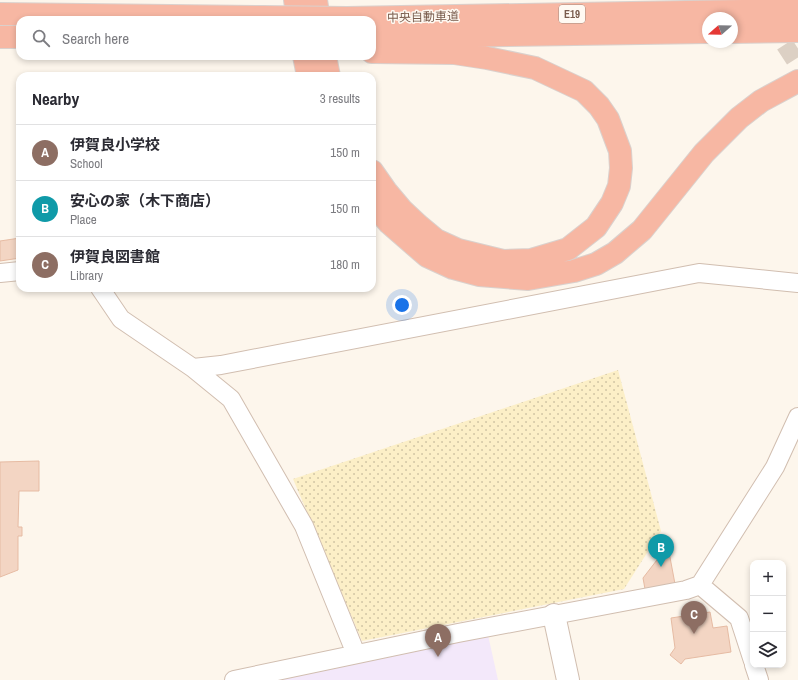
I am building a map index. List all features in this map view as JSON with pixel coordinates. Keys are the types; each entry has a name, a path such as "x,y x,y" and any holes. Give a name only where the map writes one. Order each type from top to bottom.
{"highway":[{"path":"295,0 297,16"},
{"path":"316,0 318,16"},
{"name":"中央自動車道","path":"376,17 798,10"},
{"name":"中央自動車道","path":"0,14 175,16"},
{"path":"738,32 798,30"},
{"name":"中央自動車道","path":"376,37 702,32"},
{"path":"0,37 16,37"},
{"path":"376,52 454,53 487,58 535,68 584,91 599,106 608,119 620,151 620,168 619,186 612,203 596,227 568,249 531,260 503,261 458,250 436,240 402,210 376,177"},
{"path":"305,60 307,72"},
{"path":"326,60 328,72"},
{"path":"376,208 389,223 427,256 453,268 479,275 528,279 574,271 596,264 615,253 642,230 704,153 739,118 761,101 798,81"}],"street":[{"path":"0,273 16,271"},
{"path":"192,368 221,365 699,273 798,282"},
{"path":"103,292 121,319 192,368 231,399 304,526 356,654"},
{"path":"234,680 356,654 686,590 700,585 775,467 798,417"},
{"path":"700,585 739,618 750,652"},
{"path":"554,615 568,680"},
{"path":"755,668 759,680"}],"shaded area":[{"path":"488,635 498,680 278,680"}],"sand":[{"path":"618,370 661,531 624,589 362,641 293,479"}],"building":[{"path":"16,239 16,259 0,261 0,241"},
{"path":"39,461 39,491 19,491 18,527 22,527 22,536 18,536 18,570 0,577 0,462"},
{"path":"669,552 675,584 645,589 643,578 660,556"},
{"path":"710,612 713,628 727,626 731,652 685,659 681,664 670,655 675,648 671,618"}],"tunnel":[{"path":"770,22 798,65"}],"place":[{"name":"安心の家（木下商店）","path":"661,567"},
{"name":"伊賀良図書館","path":"694,634"},
{"name":"伊賀良小学校","path":"438,657"}]}
